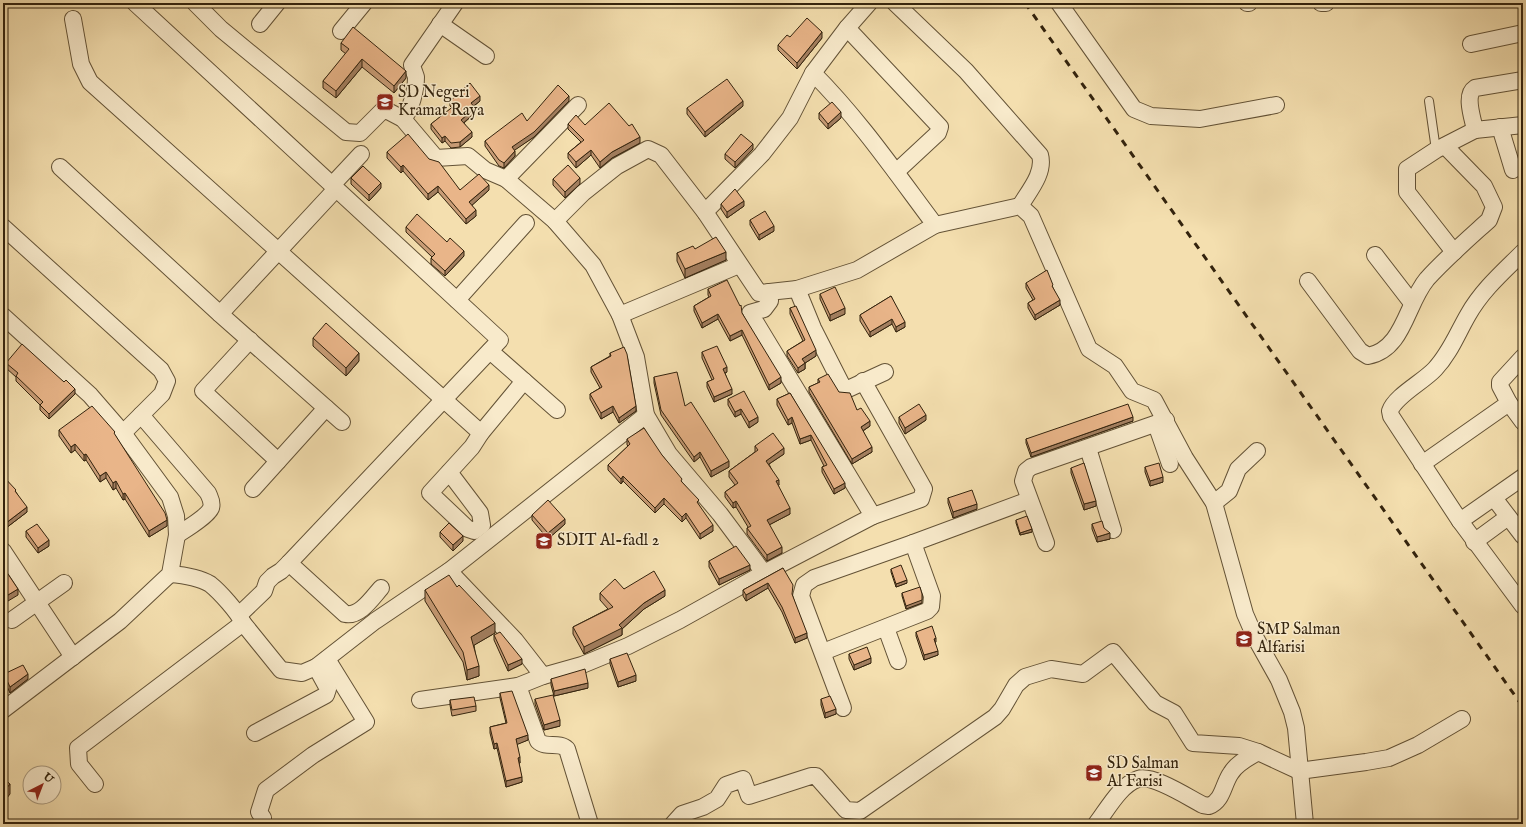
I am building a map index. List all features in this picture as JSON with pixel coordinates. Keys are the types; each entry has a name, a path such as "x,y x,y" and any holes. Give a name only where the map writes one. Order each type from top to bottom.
{"street":[{"path":"95,784 79,764 78,748 241,619 264,592 266,582 285,567 500,340 135,3"},
{"path":"195,3 221,29 346,132 360,133 384,109 403,120 436,158 468,156 485,170 506,179 555,220 593,265 620,315 636,357 646,415 669,454 720,514 764,573"},
{"path":"260,24 277,3"},
{"path":"341,31 364,3"},
{"path":"403,120 408,114 414,91 416,77 412,65 455,3"},
{"path":"705,212 762,154 790,118 813,74 847,28 869,3"},
{"path":"555,220 583,193 617,166 648,149 661,155 705,212 759,293 797,289 857,270 939,224 1020,206 1042,170 1040,155 966,71 895,3"},
{"path":"1059,3 1134,109 1151,116 1200,119 1276,105"},
{"path":"1321,3 1326,3"},
{"path":"72,19 80,64 90,82 481,433"},
{"path":"440,24 486,56"},
{"path":"847,28 940,127 938,133 896,172"},
{"path":"1471,44 1523,33"},
{"path":"813,74 832,92 859,124 939,224"},
{"path":"1475,130 1470,100 1472,90 1523,80"},
{"path":"506,179 578,105"},
{"path":"1454,252 1407,192 1407,169 1440,148 1475,130 1523,125"},
{"path":"1500,127 1513,170"},
{"path":"1308,281 1360,351 1368,356 1379,354 1395,340 1412,303 1426,281 1454,252 1489,220 1494,208 1484,186 1440,148"},
{"path":"220,314 279,251 361,154"},
{"path":"60,167 220,314 342,422"},
{"path":"930,205 939,224"},
{"path":"1020,206 1031,216 1088,349 1115,366 1132,391 1154,400 1161,422 1170,464"},
{"path":"457,300 526,223"},
{"path":"3,227 161,370 167,381 162,394 123,433"},
{"path":"1523,252 1477,300 1446,356 1433,371 1391,406 1391,416 1422,464 1474,542 1523,606"},
{"path":"1375,255 1412,303"},
{"path":"620,315 739,265"},
{"path":"797,289 813,328 843,387 848,390 863,381 885,372"},
{"path":"769,292 770,300 764,309 750,313 873,516"},
{"path":"3,316 90,395 123,433 170,497 176,516 177,535 170,574 120,621 3,710"},
{"path":"250,340 203,391 278,461"},
{"path":"490,351 557,410"},
{"path":"1523,357 1500,382 1500,386 1509,403 1523,422"},
{"path":"449,472 472,448 481,433 524,381"},
{"path":"420,700 518,686 543,676 582,665 628,646 680,620 764,573 873,516 921,499 924,490 863,381"},
{"path":"1422,464 1509,403"},
{"path":"253,489 326,408"},
{"path":"141,415 208,493 212,500 211,508 207,514 177,535"},
{"path":"170,574 182,575 210,584 241,619 280,670 302,673 321,663 375,621 449,571 646,415"},
{"path":"1046,543 1023,481 1026,471 1031,467 1161,422"},
{"path":"1161,422 1214,503 1245,614 1255,637 1280,680 1292,712 1305,824"},
{"path":"1088,448 1113,530"},
{"path":"1214,503 1229,491 1238,469 1257,451"},
{"path":"1460,521 1523,477"},
{"path":"1494,498 1523,536"},
{"path":"843,708 801,596 804,585 814,578 1029,500"},
{"path":"1474,542 1508,517"},
{"path":"823,652 927,611 931,607 932,596 913,543"},
{"path":"5,559 37,602 73,657"},
{"path":"285,567 345,614 352,615 358,613 381,588"},
{"path":"449,571 515,640 543,676"},
{"path":"12,620 64,583"},
{"path":"886,628 898,660"},
{"path":"673,824 682,814 703,808 718,799 726,785 743,779 749,796 811,776 816,776 846,810 860,811 995,718 1016,685 1025,677 1051,669 1083,674 1113,652 1155,703 1174,713 1193,744 1239,746 1258,752 1299,771 1389,758 1418,745 1462,719"},
{"path":"255,733 326,695 328,689 321,663"},
{"path":"263,818 259,812 266,790 313,755 366,722 321,663"},
{"path":"518,686 538,741 542,744 561,745 567,749 590,824"},
{"path":"1096,824 1128,784 1139,778 1151,779 1203,805 1209,806 1215,804 1219,800 1231,772 1240,763 1258,752"}],"lane":[{"path":"1429,101 1440,148"}],"building":[{"path":"807,18 822,32 797,63 778,45 787,35 790,37"},
{"path":"353,27 406,71 394,86 362,59 336,91 323,81 349,49 341,43"},
{"path":"727,79 743,101 705,132 687,108"},
{"path":"470,83 480,96 471,103 475,108 461,120 472,132 460,142 451,143 445,136 442,138 431,124 455,105 450,101"},
{"path":"558,85 569,96 534,132 512,147 515,151 504,163 499,160 485,141 522,113 527,121"},
{"path":"832,102 841,112 828,124 819,113"},
{"path":"609,103 629,126 632,124 640,137 612,152 600,162 591,150 576,162 568,153 584,140 568,124 576,115 585,125"},
{"path":"408,134 429,159 439,162 460,190 479,174 489,185 469,202 476,210 466,219 438,186 428,194 403,165 401,167 387,152"},
{"path":"741,134 753,144 735,162 725,154"},
{"path":"568,165 580,178 565,192 553,179"},
{"path":"363,166 381,183 369,195 351,178"},
{"path":"735,189 744,201 727,212 721,204"},
{"path":"765,211 774,226 759,235 750,220"},
{"path":"417,214 447,242 450,238 464,251 445,271 431,258 435,254 406,227"},
{"path":"716,237 726,252 685,269 677,253 693,246 695,249"},
{"path":"1047,270 1053,285 1052,286 1060,300 1035,315 1028,303 1035,299 1026,283"},
{"path":"727,280 740,306 741,305 742,313 781,377 769,385 742,330 730,336 718,314 702,323 694,306 711,296 708,289"},
{"path":"835,287 845,308 830,315 820,294"},
{"path":"891,296 905,322 896,327 892,319 870,332 860,315"},
{"path":"796,306 816,350 802,359 805,363 798,368 787,351 805,340 790,308"},
{"path":"326,323 359,353 346,368 313,338"},
{"path":"22,344 64,382 66,380 75,389 49,414 40,405 43,402 16,376 18,373 6,363"},
{"path":"717,346 727,367 723,369 732,389 714,397 707,382 714,379 702,352"},
{"path":"624,347 627,354 636,406 619,418 613,406 601,413 590,394 602,387 591,367 611,356 610,353"},
{"path":"677,372 685,406 691,402 729,461 711,471 700,452 694,457 661,410 654,377"},
{"path":"828,374 839,392 850,393 857,410 861,408 870,421 861,427 872,447 852,459 809,387 820,382 818,379"},
{"path":"744,391 758,417 749,422 741,409 735,412 728,399"},
{"path":"790,393 845,483 834,489 822,467 827,465 811,435 800,439 792,417 788,420 777,399"},
{"path":"919,404 926,415 905,428 899,417"},
{"path":"1128,404 1133,417 1031,453 1026,439"},
{"path":"92,406 115,432 114,433 165,513 167,520 149,531 125,493 123,494 116,481 113,483 106,472 100,476 86,454 84,455 75,444 71,447 59,430"},
{"path":"644,428 662,455 682,479 681,481 699,500 697,502 713,525 700,534 686,513 682,517 664,498 655,508 623,476 621,479 608,465 630,444 627,439"},
{"path":"773,433 784,448 766,461 779,480 776,481 790,508 767,520 782,547 767,555 747,528 751,526 736,501 733,503 725,492 738,483 729,471 758,450 755,446"},
{"path":"1084,463 1096,501 1084,504 1071,468"},
{"path":"1159,463 1163,477 1150,481 1145,467"},
{"path":"3,476 16,490 15,491 27,507 6,523 3,519"},
{"path":"972,490 977,504 953,512 948,498"},
{"path":"548,500 565,519 548,533 532,515"},
{"path":"1027,516 1032,529 1020,533 1016,520"},
{"path":"1102,521 1104,528 1110,533 1097,537 1092,524"},
{"path":"449,523 463,536 453,545 440,532"},
{"path":"37,524 49,540 38,548 26,531"},
{"path":"736,546 750,565 719,579 709,561"},
{"path":"901,565 907,580 896,584 891,569"},
{"path":"783,568 793,585 792,594 807,633 795,638 782,607 768,583 746,595 743,590"},
{"path":"654,571 665,590 644,603 619,625 622,628 584,647 573,627 613,607 600,593 615,579 624,589"},
{"path":"8,574 18,589 3,598 3,577"},
{"path":"449,575 457,587 459,585 495,623 471,637 479,666 467,670 463,652 425,590"},
{"path":"920,587 922,600 906,606 902,593"},
{"path":"932,626 938,651 924,655 916,632"},
{"path":"500,632 522,659 508,665 494,635"},
{"path":"867,647 871,658 854,665 849,654"},
{"path":"627,653 636,675 618,682 610,659"},
{"path":"23,665 28,674 10,687 4,674"},
{"path":"585,669 588,683 554,691 551,679"},
{"path":"512,691 528,735 516,739 522,777 506,781 497,743 494,744 490,727 507,723 500,693"},
{"path":"553,695 560,720 544,725 535,699"},
{"path":"830,696 836,709 825,713 821,699"},
{"path":"474,697 476,706 452,710 450,700"},
{"path":"3,778 10,784 3,792"}],"railway":[{"path":"1025,3 1523,707"}],"place":[{"name":"SD Negeri Kramat Raya","path":"385,102"},
{"name":"SDIT Al-fadl 2","path":"544,541"},
{"name":"SMP Salman Alfarisi","path":"1244,639"},
{"name":"SD Salman Al Farisi","path":"1094,773"}]}
